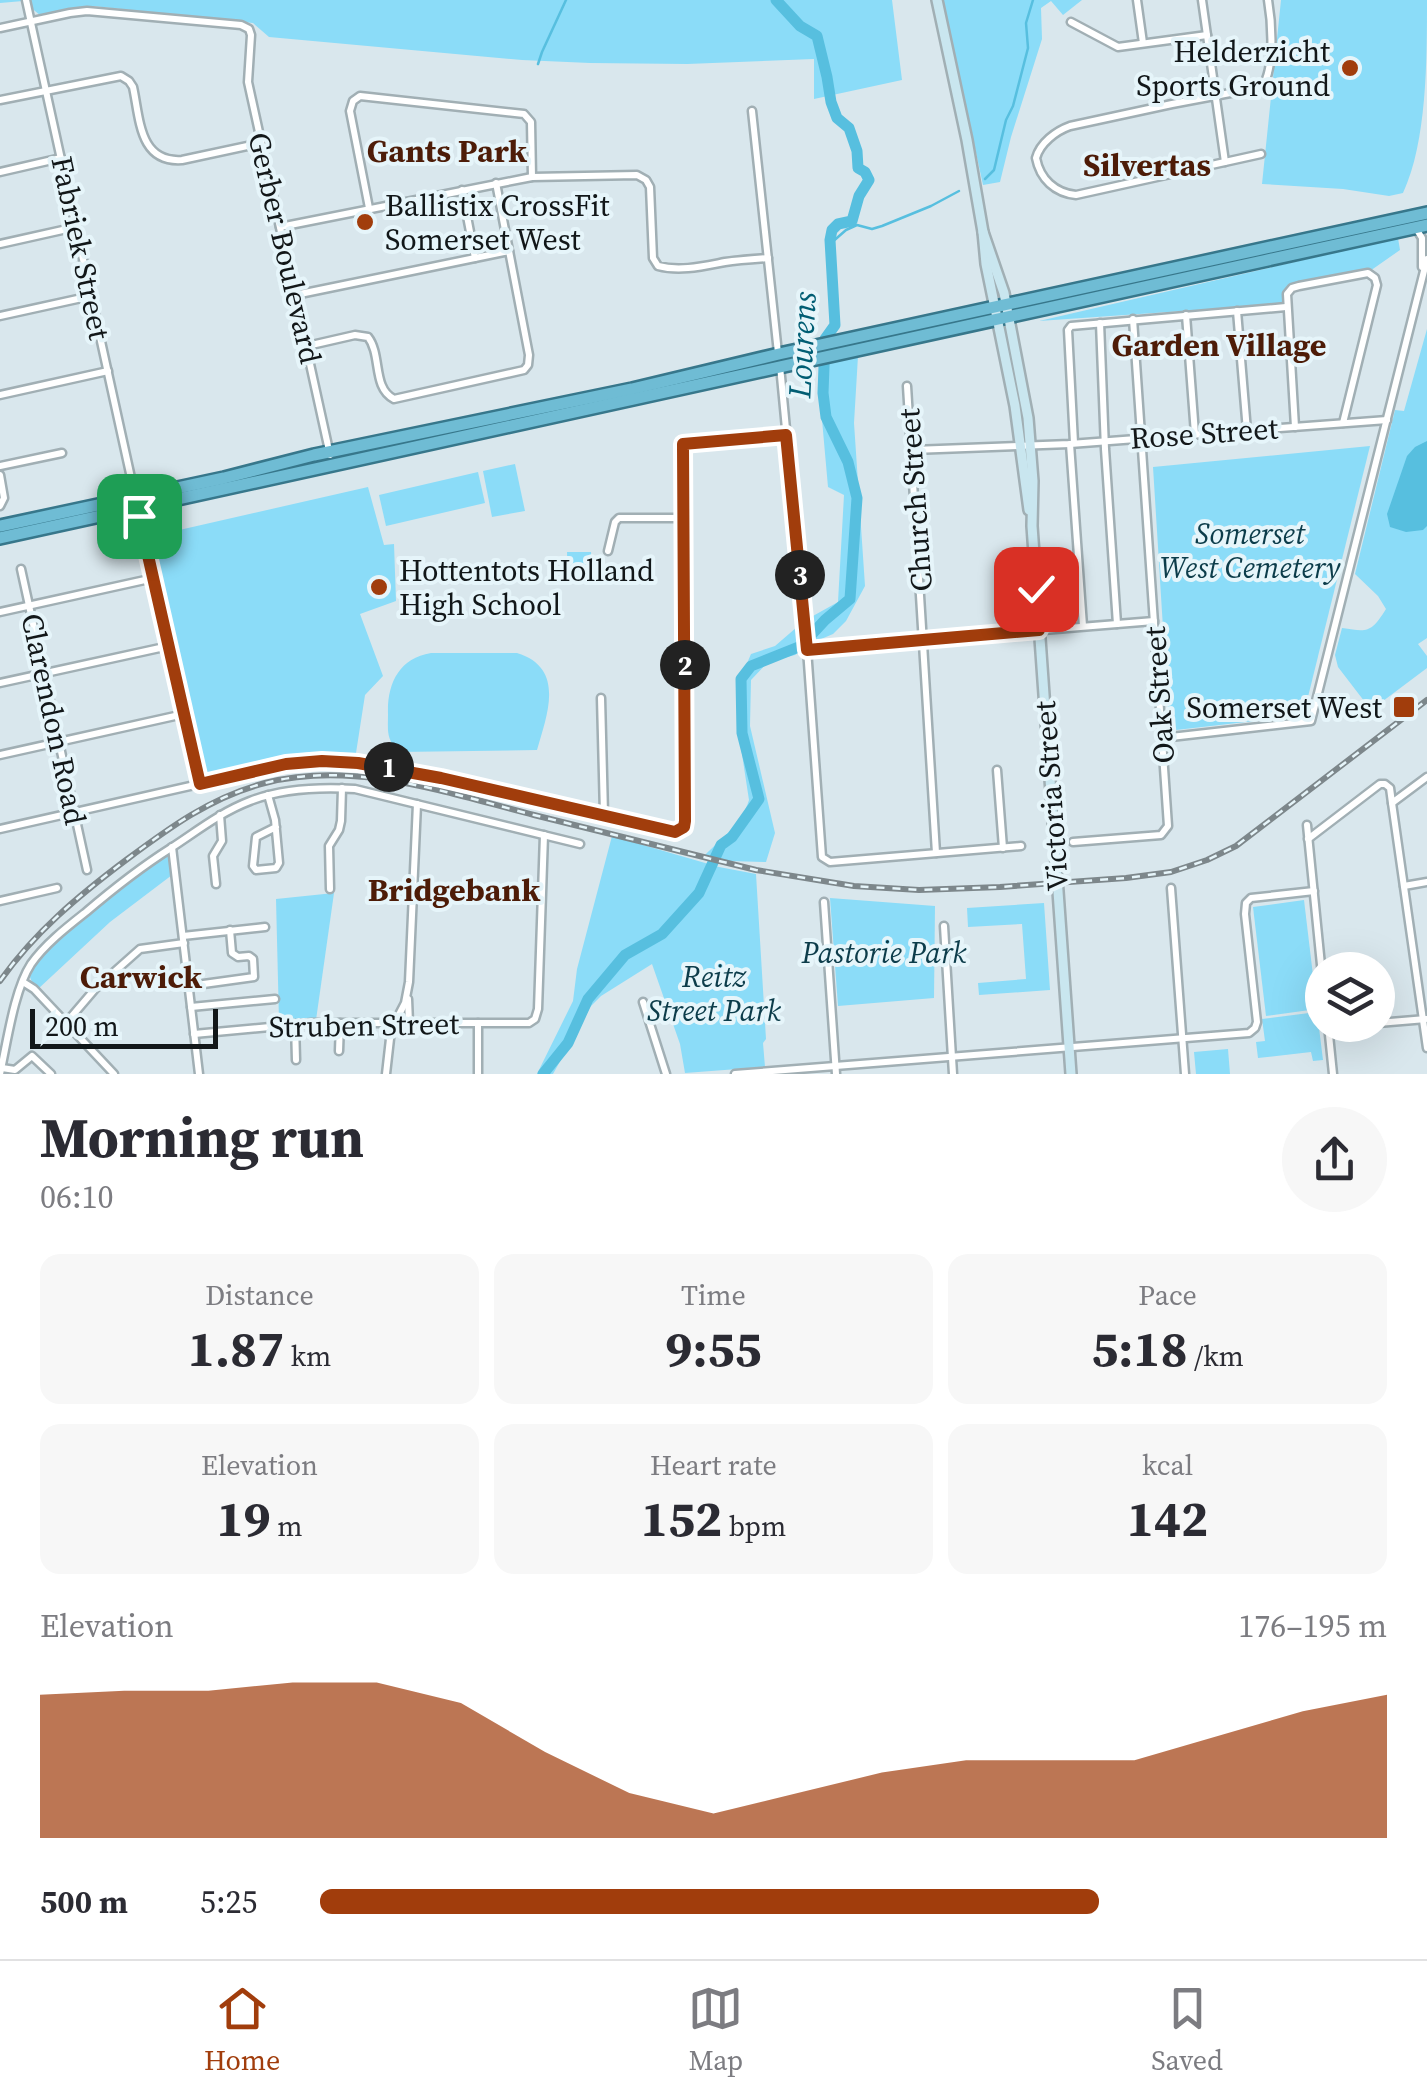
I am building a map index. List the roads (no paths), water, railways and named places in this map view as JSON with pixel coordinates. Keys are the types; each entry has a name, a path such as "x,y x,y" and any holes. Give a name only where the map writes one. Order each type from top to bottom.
{"highway":[{"path":"1002,313 1427,213"},
{"path":"0,538 136,502 632,388 780,361 821,359 853,345 1421,226"},
{"path":"780,361 821,345 853,345"},
{"path":"0,526 136,502"}],"main road":[{"name":"Victoria Street","path":"937,0 967,140 986,264 1002,313 1026,446 1025,490 1032,518 1071,1074"}],"street":[{"name":"Fabriek Street","path":"26,0 200,784"},
{"path":"1137,0 1143,44"},
{"path":"1202,0 1226,162"},
{"path":"1262,154 1076,195 1066,194 1047,181 1036,161 1042,146 1064,128 1256,90 1265,85 1272,34 1268,0"},
{"name":"Gerber Boulevard","path":"31,21 76,12 111,12 243,25 249,29 252,35 248,82 330,459"},
{"path":"0,28 31,21"},
{"path":"1071,22 1116,46 1207,35"},
{"path":"0,100 111,76 124,77 133,87 145,141 166,160 262,143"},
{"path":"369,209 350,111 360,96 524,114 531,122 532,177"},
{"path":"752,111 807,647 822,855 830,862 1021,846"},
{"path":"0,172 61,158"},
{"path":"280,226 532,177 638,176 650,186 656,264 664,268 710,266 768,258"},
{"path":"306,346 358,334 367,336 373,344 383,392 394,399 520,372 528,364 529,355 496,183"},
{"path":"462,190 475,258"},
{"path":"1421,226 1421,283"},
{"path":"0,244 76,227"},
{"path":"295,295 509,252"},
{"path":"1162,738 1311,721 1427,259"},
{"path":"1295,427 1287,294 1292,288 1368,272 1376,285 1342,423"},
{"path":"0,316 92,296"},
{"path":"1083,626 1068,330 1074,325 1286,307"},
{"path":"1237,311 1248,430"},
{"path":"1186,315 1195,434"},
{"name":"Oak Street","path":"1073,842 1161,835 1166,831 1133,319"},
{"path":"1100,323 1118,624"},
{"path":"0,395 108,371"},
{"name":"Church Street","path":"907,386 936,853"},
{"name":"Rose Street","path":"912,450 1072,444 1387,420"},
{"path":"0,829 286,764 322,761 404,770 675,832 682,829 683,444 786,435"},
{"path":"0,466 62,453"},
{"path":"0,475 4,491 0,506"},
{"path":"608,550 619,518 684,518"},
{"name":"Clarendon Road","path":"21,569 87,870"},
{"path":"0,612 154,578"},
{"path":"807,647 1154,621"},
{"path":"0,684 169,646"},
{"path":"601,698 604,814"},
{"path":"0,755 185,714"},
{"path":"997,770 1003,848"},
{"path":"1392,803 1427,777"},
{"path":"1308,839 1380,784 1390,788 1427,1048"},
{"path":"51,1074 32,1056 15,1070 1,1067 29,967 69,926 154,858 220,815 268,795 322,788 355,789 580,844"},
{"path":"330,888 329,846 340,822 342,788"},
{"path":"268,795 276,827 278,865 256,870 255,840 260,833 276,827"},
{"path":"409,1023 407,998 418,804"},
{"path":"216,884 213,856 222,844 220,815"},
{"path":"1307,825 1320,952"},
{"name":"Struben Street","path":"194,1034 295,1024 533,1021 538,1010 544,835"},
{"path":"172,847 198,1074"},
{"path":"1404,886 1427,882"},
{"path":"0,901 58,888"},
{"path":"1171,888 1185,1074"},
{"path":"736,1074 836,1070 1242,1034 1255,1028 1257,1022 1246,903 1251,898 1314,892"},
{"path":"824,902 836,1070"},
{"path":"66,1023 95,989 140,949 264,926"},
{"path":"944,926 952,1074"},
{"path":"189,986 254,977 253,958 232,953 230,930"},
{"path":"23,982 114,1074"},
{"path":"386,1074 390,1030 407,998"},
{"path":"191,1007 275,999"},
{"path":"643,1002 666,1074"},
{"path":"1395,1022 1425,1019"},
{"path":"339,1051 340,1023"},
{"path":"478,1023 481,1073"},
{"path":"295,1024 296,1060"},
{"path":"1330,1042 1333,1074"}],"waterway":[{"path":"538,64 566,0"},
{"name":"Lourens","path":"543,1074 568,1043 588,999 625,955 662,934 699,893 721,845 732,837 759,799 742,733 741,679 751,666 801,646 850,599 857,498 848,462 826,417 825,339 835,325 832,230 838,224 852,221 859,196 869,180 858,168 849,128 837,118 831,102 817,36 800,26 776,0"},
{"path":"985,179 994,170 1013,106 1028,48 1026,23 1033,0"},
{"path":"830,244 857,225 872,229 882,226 959,191"}],"railway":[{"path":"0,981 58,916 126,860 209,805 265,783 299,777 367,777 434,789 756,870 854,886 919,890 1000,887 1126,878 1171,872 1207,860 1236,846 1427,700"}],"place":[{"name":"Helderzicht Sports Ground","path":"1350,68"},
{"name":"Ballistix CrossFit Somerset West","path":"365,222"},
{"name":"Hottentots Holland High School","path":"379,587"},
{"name":"Somerset West","path":"1404,707"}],"district":[{"name":"Gants Park","path":"447,151"},
{"name":"Silvertas","path":"1147,165"},
{"name":"Garden Village","path":"1219,345"},
{"name":"Bridgebank","path":"454,890"},
{"name":"Carwick","path":"141,977"}],"park label":[{"name":"Somerset West Cemetery","path":"1250,550"},
{"name":"Pastorie Park","path":"884,952"},
{"name":"Reitz Street Park","path":"714,993"}]}
